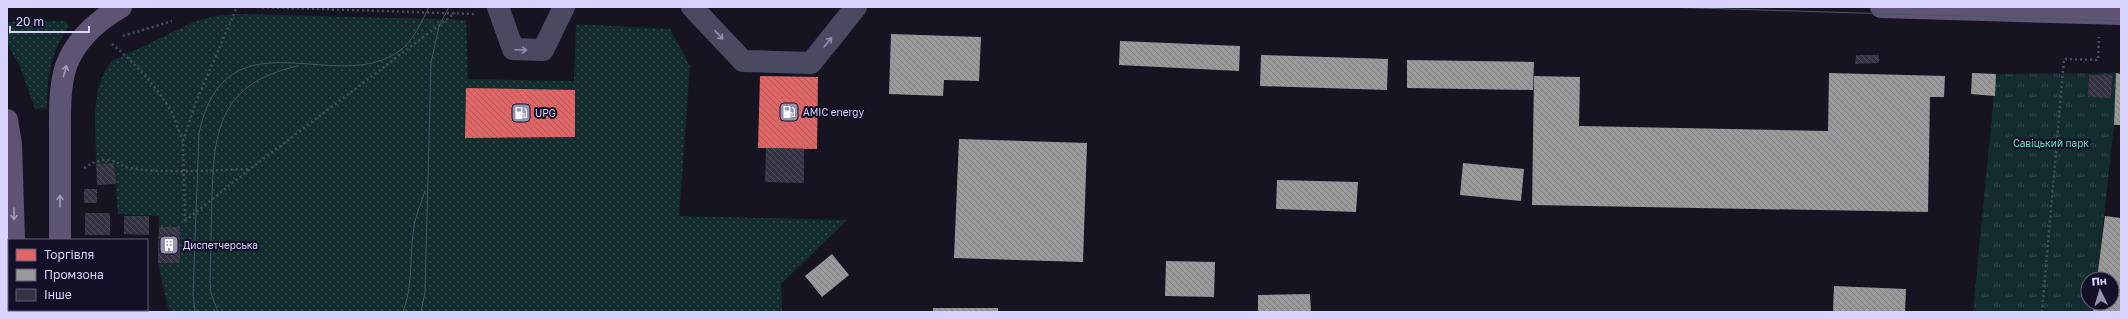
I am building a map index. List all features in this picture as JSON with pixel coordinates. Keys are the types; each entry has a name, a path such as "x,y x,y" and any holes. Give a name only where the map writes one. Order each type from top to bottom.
{"main road":[{"path":"60,239 60,111 62,84 66,66 75,48 86,33 104,17 121,7"},
{"path":"1882,7 2047,10 2111,14"},
{"path":"7,120 12,144 14,239"}],"lane":[{"path":"499,11 513,49 543,50 564,7"},
{"path":"692,7 743,61 811,63 856,7"}],"path":[{"path":"237,7 196,102 183,141 185,221 250,169 455,13"},
{"path":"257,7 455,13 499,11"},
{"path":"2042,312 2064,59 2098,60 2111,14"},
{"path":"122,37 172,21"},
{"path":"106,46 110,42 116,40"},
{"path":"110,42 129,58 170,110 183,141"},
{"path":"84,161 84,168 93,162 103,160 117,161 129,167 184,171 250,169"}],"green space":[{"path":"240,14 466,20 468,79 574,81 576,24 670,29 690,66 679,216 847,220 781,284 782,312 169,312 158,263 159,216 118,214 114,163 96,164 95,110 100,84 112,61 196,21 216,16"},
{"path":"66,21 69,26 58,44 51,67 48,83 47,108 35,109 20,66 7,44 7,22"},
{"name":"Савіцький парк","path":"2116,73 2114,125 2098,271 2080,271 2080,311 2093,312 1973,312 1996,74"}],"building: Торгівля":[{"name":"AMIC energy","path":"760,76 818,77 817,149 758,148"},
{"name":"UPG","path":"466,88 575,90 575,137 465,138"}],"building: Промзона":[{"path":"891,34 981,37 979,81 944,80 943,96 889,94"},
{"path":"1120,41 1240,46 1239,71 1119,65"},
{"path":"1261,55 1388,59 1387,90 1260,86"},
{"path":"1407,60 1534,62 1533,90 1407,88"},
{"path":"1829,73 1945,76 1944,97 1930,97 1928,212 1532,205 1534,76 1580,77 1579,126 1828,131"},
{"path":"1972,73 1996,74 1995,96 1971,94"},
{"path":"2116,73 2121,74 2121,125 2114,125"},
{"path":"959,139 1087,143 1083,262 954,258"},
{"path":"1463,163 1524,169 1521,201 1460,195"},
{"path":"1277,180 1358,182 1356,212 1276,209"},
{"path":"2105,216 2121,218 2121,312 2093,312 2120,311 2120,271 2098,271"},
{"path":"832,254 849,275 822,297 805,276"},
{"path":"1166,261 1215,262 1214,297 1165,296"},
{"path":"1834,286 1906,289 1905,312 1833,312"},
{"path":"1310,294 1311,312 1258,312 1258,295"},
{"path":"933,308 998,308 998,312 933,312"}],"building: Інше":[{"path":"1856,55 1879,55 1879,63 1855,64"},
{"path":"2089,75 2112,75 2111,98 2088,97"},
{"path":"766,148 804,149 804,183 765,182"},
{"path":"114,163 116,184 97,185 96,164"},
{"path":"84,189 97,189 97,203 84,203"},
{"path":"85,213 110,213 110,235 85,235"},
{"path":"124,216 149,216 149,235 124,234"},
{"name":"Диспетчерська","path":"159,227 180,227 180,263 158,263"}],"tram line":[{"path":"195,312 193,294 199,133 213,95 234,74 259,64 288,63 349,66 378,62 403,48 407,44 418,29 429,7"},
{"path":"421,312 425,292 431,63 439,26 449,7"},
{"path":"1664,7 2121,21"},
{"path":"2106,7 2121,7"},
{"path":"218,312 211,293 210,282 213,172 219,130 226,112 237,97 252,84 271,74 297,66"},
{"path":"403,312 409,290 414,226 425,191"}],"place":[{"name":"AMIC energy","path":"789,112"},
{"name":"UPG","path":"521,113"},
{"name":"Диспетчерська","path":"169,245"}]}
